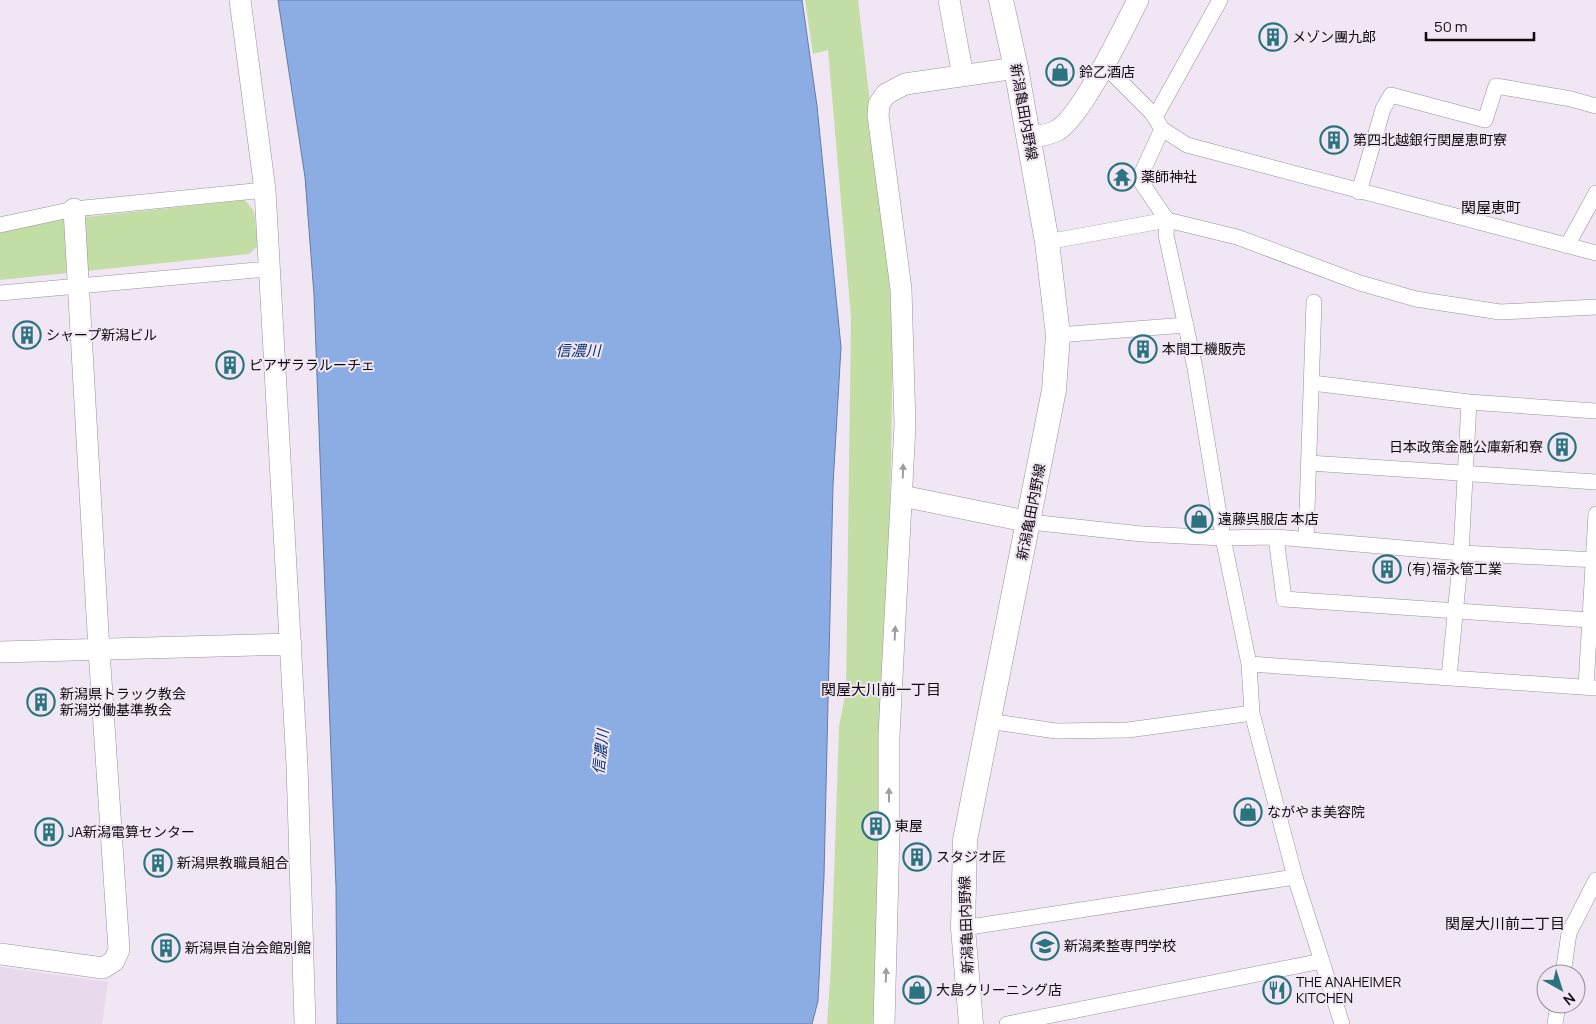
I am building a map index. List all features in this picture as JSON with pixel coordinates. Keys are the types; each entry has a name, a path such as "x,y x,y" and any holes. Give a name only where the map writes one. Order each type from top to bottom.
{"main road":[{"name":"新潟亀田内野線","path":"971,1024 964,928 965,840 1030,522 1054,390 1058,335 1047,242 1016,68 1001,0"}],"street":[{"path":"240,0 265,190 290,644 303,930 305,1024"},
{"path":"949,0 963,76"},
{"path":"1028,138 1049,134 1068,121 1104,65 1138,0"},
{"path":"1220,0 1159,123 1139,179 1167,220 1166,235 1186,325 1223,538 1249,664 1252,713 1295,877 1342,1024"},
{"path":"1104,65 1159,123 1187,145 1359,192 1596,253"},
{"path":"884,1024 889,843 889,735 902,496 904,416 901,289 878,115 880,104 886,94 895,87 1016,68"},
{"path":"1359,192 1383,109 1391,95 1485,120 1496,86 1571,99 1596,106"},
{"path":"0,225 74,209 265,190"},
{"path":"1567,246 1596,193"},
{"path":"0,954 103,968 114,961 119,950 99,650 74,209"},
{"path":"1047,242 1167,220 1237,237 1360,283 1416,299 1500,312 1596,307"},
{"path":"0,293 268,269"},
{"path":"1306,539 1314,302"},
{"path":"1058,335 1186,325"},
{"path":"1312,383 1469,402 1596,411"},
{"path":"1449,676 1461,553 1469,402"},
{"path":"1309,463 1596,482"},
{"path":"902,496 1030,522 1142,534 1223,538 1276,537 1461,553 1594,560"},
{"path":"1249,664 1591,687 1589,620 1596,514"},
{"path":"1276,537 1284,599 1589,620"},
{"path":"0,652 290,644"},
{"path":"988,721 1056,731 1128,730 1252,713"},
{"path":"964,928 1295,877"},
{"path":"1564,964 1569,933 1596,880"},
{"path":"1007,1024 1322,961"}],"shaded area":[{"path":"0,967 108,982 102,1024 0,1024"}],"green space":[{"path":"805,0 858,0 893,301 891,468 875,1024 827,1024 831,965 839,727 846,690 851,317 828,50 813,54"},
{"path":"245,200 254,211 258,246 249,254 0,280 0,226"}],"water":[{"name":"信濃川","path":"278,0 802,0 817,106 841,347 833,485 824,876 818,1001 812,1024 337,1024 336,887 314,295 305,177"}],"place":[{"name":"メゾン團九郎","path":"1273,37"},
{"name":"鈴乙酒店","path":"1060,72"},
{"name":"第四北越銀行関屋恵町寮","path":"1334,140"},
{"name":"薬師神社","path":"1122,177"},
{"name":"シャープ新潟ビル","path":"27,335"},
{"name":"本間工機販売","path":"1143,349"},
{"name":"ピアザララルーチェ","path":"230,365"},
{"name":"日本政策金融公庫新和寮","path":"1562,447"},
{"name":"遠藤呉服店 本店","path":"1199,519"},
{"name":"(有)福永管工業","path":"1387,569"},
{"name":"新潟県トラック教会 新潟労働基準教会","path":"41,702"},
{"name":"ながやま美容院","path":"1248,812"},
{"name":"東屋","path":"876,826"},
{"name":"JA新潟電算センター","path":"49,832"},
{"name":"スタジオ匠","path":"917,857"},
{"name":"新潟県教職員組合","path":"158,863"},
{"name":"新潟柔整専門学校","path":"1045,946"},
{"name":"新潟県自治会館別館","path":"166,948"},
{"name":"大島クリーニング店","path":"917,990"},
{"name":"THE ANAHEIMER KITCHEN","path":"1277,990"}],"district":[{"name":"関屋恵町","path":"1491,208"},
{"name":"関屋大川前一丁目","path":"881,690"},
{"name":"関屋大川前二丁目","path":"1505,924"}]}
